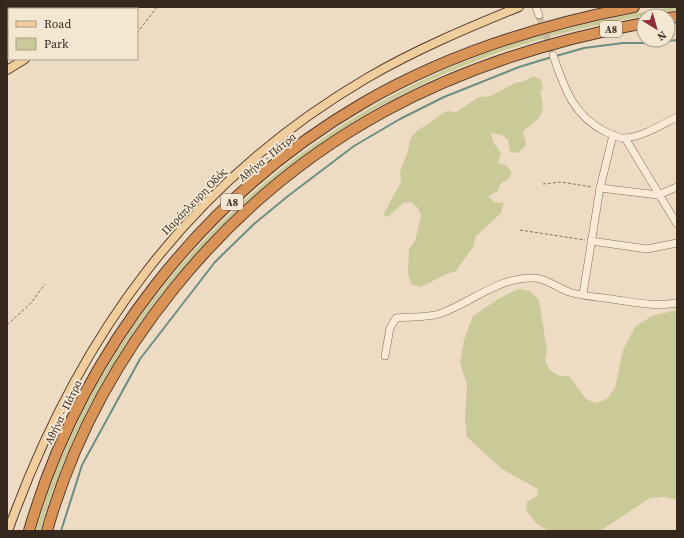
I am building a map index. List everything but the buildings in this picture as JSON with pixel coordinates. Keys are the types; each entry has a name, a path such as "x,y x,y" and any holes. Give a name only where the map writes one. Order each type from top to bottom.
{"highway":[{"name":"Αθήνα - Πάτρα","path":"29,531 44,485 70,421 113,345 144,301 176,260 211,221 254,182 290,152 343,115 379,94 426,72 468,53 523,34 580,18 634,7"},
{"name":"Α8","path":"47,531 60,491 86,428 128,354 164,303 200,259 235,222 274,187 358,126 386,110 448,80 496,61 545,45 636,25"}],"main road":[{"name":"Παράπλευρη Οδός","path":"8,531 43,442 100,337 152,262 193,214 265,149 332,100 367,79 432,44 519,7"},
{"path":"7,70 23,60"}],"street":[{"path":"536,7 539,14"},
{"path":"553,55 569,96 579,113 600,129 613,136 625,138 642,134 677,117"},
{"path":"583,294 600,188 613,136"},
{"path":"625,138 658,195 677,224"},
{"path":"600,188 658,195 677,187"},
{"path":"591,241 647,249 677,243"},
{"path":"385,356 390,328 396,318 438,314 482,292 525,278 537,278 558,288 583,294 650,305 677,303"}],"path":[{"path":"138,31 157,7"},
{"path":"543,184 560,182 600,188"},
{"path":"520,230 591,241"},
{"path":"7,325 31,303 44,284"}],"green space":[{"path":"677,7 677,10 676,8 665,8"},
{"path":"636,14 636,17 584,28 516,46 415,88 341,130 272,180 210,238 155,303 107,374 69,450 40,531 36,531 65,450 104,373 151,302 207,237 270,178 339,128 413,85 492,51 536,37 603,20"},
{"path":"533,76 541,80 543,88 540,92 543,105 538,119 523,131 526,145 518,153 510,152 508,140 502,135 491,133 493,142 501,153 498,163 506,165 512,173 508,179 500,184 498,191 488,196 494,202 504,203 501,213 476,236 473,247 456,271 446,274 420,287 411,284 408,273 409,249 415,241 421,216 418,208 411,202 403,203 388,217 383,215 401,182 400,172 408,151 410,139 417,131 447,111 456,112 479,97 491,96 515,83 525,81"},
{"path":"518,289 530,291 539,300 547,351 545,361 549,369 557,375 570,377 586,399 596,403 607,399 615,388 623,350 635,327 652,316 677,310 677,500 664,497 650,498 600,531 549,531 537,524 526,510 527,502 537,496 538,489 502,469 467,437 465,418 467,384 460,363 464,340 473,316 498,299"}],"waterway":[{"path":"556,56 584,48 623,43 648,43 677,40"},
{"path":"61,531 82,465 140,359 215,262 254,224 354,146 400,119 444,97 519,67 552,57"}],"tunnel":[{"path":"539,15 553,55"}]}
